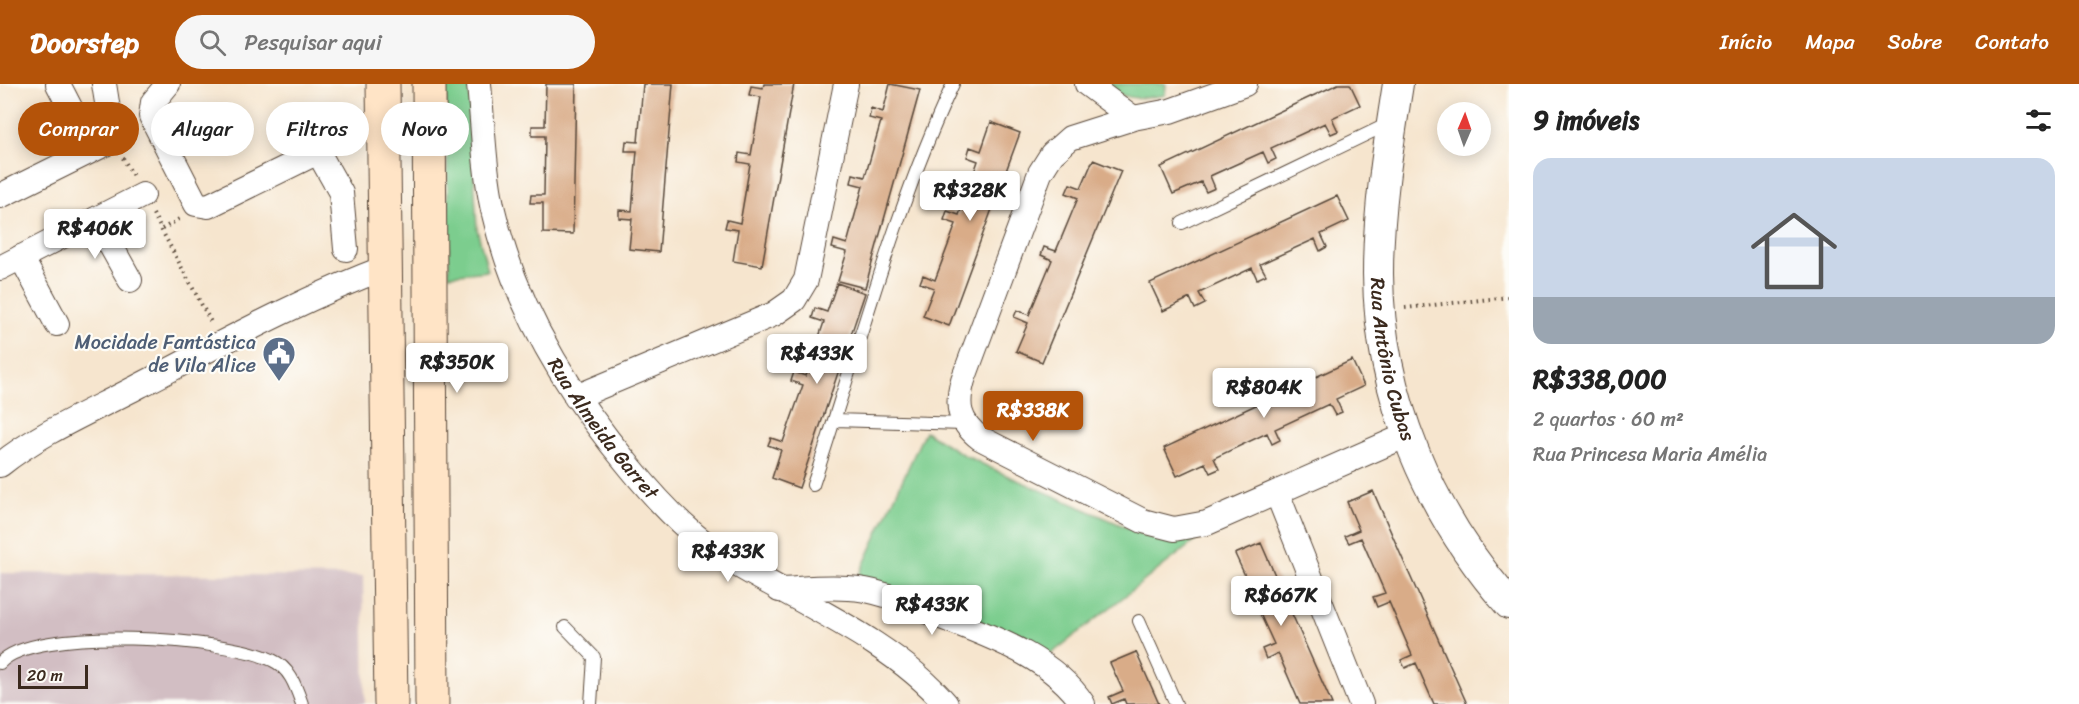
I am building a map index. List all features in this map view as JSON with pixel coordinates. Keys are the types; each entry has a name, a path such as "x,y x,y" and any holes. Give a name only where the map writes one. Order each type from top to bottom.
{"main road":[{"path":"383,84 391,704"},
{"path":"429,84 432,704"}],"street":[{"path":"58,84 67,102"},
{"path":"104,84 107,102"},
{"path":"168,84 153,102 151,116 194,202 199,207 208,206 318,152 342,193 346,249"},
{"name":"Rua Almeida Garret","path":"479,84 487,172 503,247 537,332 576,397 654,496 718,553 896,658 927,683 946,704"},
{"path":"576,397 774,314 795,300 806,280 846,84"},
{"path":"1087,84 1132,118"},
{"path":"1245,84 1170,111 1132,118 1070,138 1052,154 1040,173 963,380 958,408 964,424 980,438 1143,521 1162,528 1183,529 1197,527 1407,435"},
{"name":"Rua Antônio Cubas","path":"1398,84 1379,235 1380,311 1394,390 1407,435 1424,480 1449,524 1509,604"},
{"path":"1,192 79,156"},
{"path":"57,324 10,263 143,195"},
{"path":"96,219 130,280"},
{"path":"0,465 37,440 222,343 348,281 387,267"},
{"path":"1277,493 1361,704"},
{"path":"778,590 848,588 893,598 972,629 1024,654 1065,682 1083,704"}],"lane":[{"path":"813,485 885,262 932,129 953,84"},
{"path":"1182,223 1392,122"},
{"path":"835,420 964,424"},
{"path":"1139,621 1176,704"},
{"path":"564,627 594,657 591,704"},
{"path":"0,663 26,648 47,642 81,638 213,646 273,660 289,674 302,704"}],"path":[{"path":"122,156 222,343"},
{"path":"1380,311 1509,297"}],"shaded area":[{"path":"0,573 363,576 365,704 0,704"}],"green space":[{"path":"446,84 469,84 477,229 488,271 449,275 447,156 469,156 469,102 446,102"},
{"path":"1101,84 1166,84 1165,95 1139,98 1124,96"},
{"path":"925,431 962,454 999,472 1142,534 1171,540 1200,537 1046,658 857,579"}],"building":[{"path":"546,84 576,84 573,234 543,233 543,203 530,203 531,195 544,195 545,136 532,136 532,126 545,126"},
{"path":"643,84 673,84 659,252 629,249 632,219 619,218 619,210 632,211 637,151 625,151 626,141 638,142"},
{"path":"764,84 794,84 762,266 733,261 738,230 725,228 727,220 740,223 750,164 738,162 739,153 751,155 761,97 749,95 751,86 763,88"},
{"path":"890,84 920,90 865,288 838,281 847,252 832,248 834,240 847,244 863,186 851,183 853,174 865,177 881,121 869,118 871,108 883,112"},
{"path":"1338,84 1350,84 1360,105 1332,118 1338,131 1331,134 1325,123 1271,148 1276,159 1268,163 1263,152 1210,176 1215,188 1206,192 1201,182 1173,194 1161,167"},
{"path":"991,122 1020,133 949,326 923,316 934,288 920,283 923,275 935,280 956,224 944,220 947,211 959,215 978,161 967,157 970,147 981,151"},
{"path":"1093,160 1121,171 1042,362 1016,351 1028,323 1014,317 1017,310 1029,315 1052,260 1041,255 1044,247 1056,251 1078,198 1066,193 1070,184 1081,188"},
{"path":"1337,196 1349,221 1321,234 1327,247 1320,251 1315,239 1260,264 1266,275 1257,279 1252,268 1199,293 1205,304 1195,309 1190,298 1163,311 1150,283"},
{"path":"837,283 865,293 799,488 772,478 781,450 768,445 771,438 783,442 803,385 791,381 794,372 806,376 824,322 812,318 815,308 827,312"},
{"path":"1352,360 1364,386 1336,399 1342,412 1335,415 1329,404 1275,429 1280,440 1272,444 1267,433 1214,458 1219,469 1210,473 1205,463 1177,476 1164,448"},
{"path":"1373,491 1467,704 1434,704 1416,663 1405,668 1401,660 1412,655 1389,602 1377,607 1373,597 1385,593 1361,538 1349,543 1345,536 1359,530 1347,502"},
{"path":"1261,543 1332,704 1300,704 1278,653 1266,659 1262,649 1274,644 1249,590 1237,595 1234,588 1248,582 1235,554"},
{"path":"1136,652 1159,704 1126,704 1124,699 1112,704 1109,697 1123,691 1110,663"}],"place":[{"name":"Mocidade Fantástica de Vila Alice","path":"279,382"}]}
